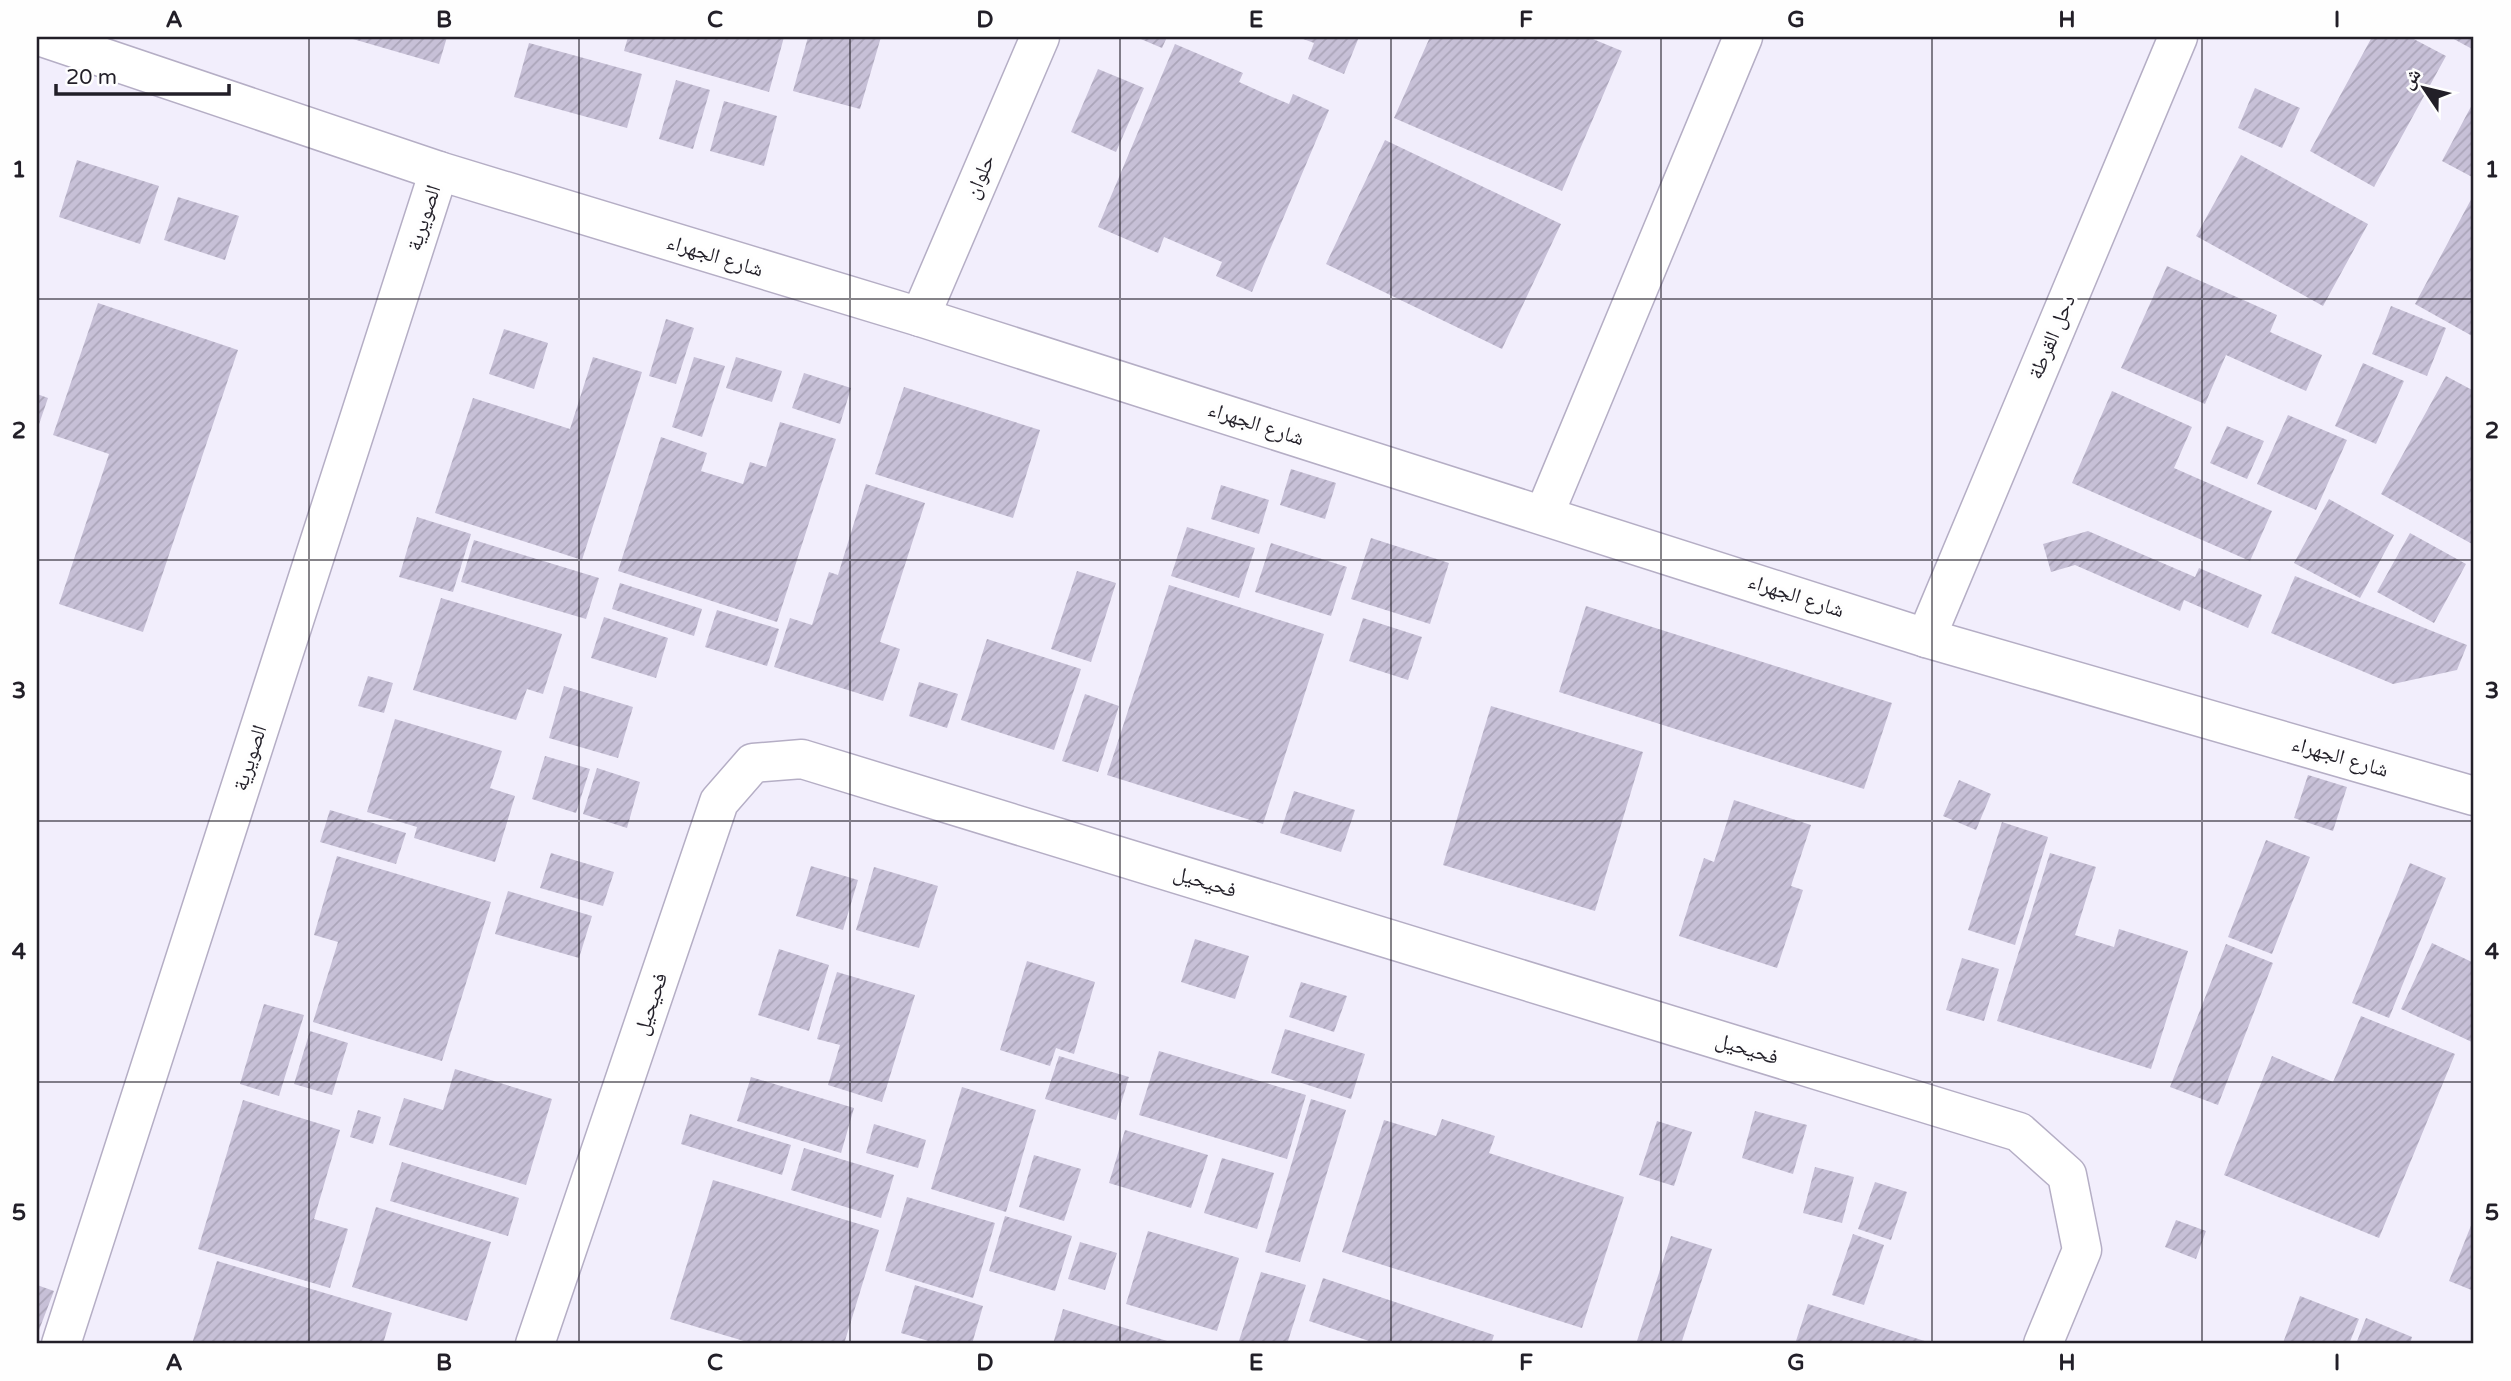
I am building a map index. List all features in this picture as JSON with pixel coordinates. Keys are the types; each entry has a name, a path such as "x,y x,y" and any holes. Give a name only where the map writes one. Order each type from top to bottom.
{"street":[{"name":"شارع الجهراء","path":"42,37 439,172 920,317 1926,638 2474,796"},
{"name":"حلوان","path":"920,317 1041,37"},
{"path":"1544,514 1743,37"},
{"name":"دحل القرطة","path":"1926,638 2178,37"},
{"name":"الصويرية","path":"61,1344 439,172"},
{"name":"فحيحيل","path":"535,1344 719,802 753,763 802,759 2019,1132 2067,1175 2082,1250 2043,1344"}],"building":[{"path":"346,37 447,37 439,64"},
{"path":"628,37 784,37 769,92 624,51"},
{"path":"808,37 881,37 860,109 793,91"},
{"path":"1136,37 1167,37 1162,48"},
{"path":"1298,37 1359,37 1344,74 1308,59 1314,43"},
{"path":"1430,37 1588,37 1622,51 1562,191 1394,118"},
{"path":"2372,37 2410,37 2446,56 2374,187 2310,151"},
{"path":"2450,37 2474,37 2474,50"},
{"path":"529,43 642,74 627,128 514,97"},
{"path":"1175,44 1243,73 1239,82 1270,96 1289,104 1293,94 1329,110 1252,292 1216,276 1222,262 1164,237 1158,253 1098,227"},
{"path":"1098,69 1144,88 1116,152 1071,132"},
{"path":"676,80 710,90 693,149 659,139"},
{"path":"2255,88 2300,108 2282,148 2238,128"},
{"path":"724,101 777,116 764,166 710,151"},
{"path":"2474,101 2474,178 2442,161"},
{"path":"1385,140 1561,224 1502,349 1326,264"},
{"path":"2241,155 2368,224 2323,306 2196,236"},
{"path":"77,160 159,186 140,244 59,217"},
{"path":"2474,194 2474,337 2415,304"},
{"path":"178,197 239,216 225,260 164,240"},
{"path":"2167,266 2277,315 2270,332 2322,355 2306,391 2226,355 2205,404 2121,368"},
{"path":"98,303 238,350 143,632 59,604 109,454 53,435"},
{"path":"2391,306 2446,328 2427,376 2372,354"},
{"path":"666,319 694,328 676,384 649,376"},
{"path":"504,329 548,343 534,389 489,374"},
{"path":"593,357 642,372 582,560 435,513 473,398 570,429"},
{"path":"694,357 725,366 702,437 672,427"},
{"path":"736,357 782,371 772,402 726,388"},
{"path":"2363,363 2404,381 2376,444 2335,426"},
{"path":"804,373 851,388 840,424 792,408"},
{"path":"2446,376 2474,391 2474,545 2381,494"},
{"path":"904,387 1040,430 1013,518 875,474"},
{"path":"2112,391 2192,427 2174,468 2272,511 2250,561 2072,483"},
{"path":"37,394 48,398 37,430"},
{"path":"2288,415 2347,440 2316,510 2257,484"},
{"path":"780,422 836,439 777,622 618,571 661,437 707,453 701,471 743,484 750,462 766,467"},
{"path":"2227,426 2264,441 2247,479 2210,463"},
{"path":"1291,469 1336,483 1325,519 1280,505"},
{"path":"866,484 925,503 880,642 900,649 883,701 774,667 790,618 812,625 829,572 838,575"},
{"path":"1221,485 1269,500 1259,534 1211,519"},
{"path":"2329,499 2394,535 2360,598 2294,563"},
{"path":"417,517 471,534 453,592 399,577"},
{"path":"1187,527 1255,548 1239,598 1171,576"},
{"path":"2088,531 2195,577 2199,568 2262,595 2248,628 2184,600 2180,611 2075,565 2051,572 2043,544"},
{"path":"2410,533 2466,564 2434,623 2377,592"},
{"path":"1371,538 1449,563 1430,624 1351,599"},
{"path":"474,540 599,578 586,619 461,582"},
{"path":"1271,543 1347,567 1331,616 1255,592"},
{"path":"1077,571 1116,583 1091,662 1051,649"},
{"path":"2295,576 2467,645 2457,670 2393,684 2271,633"},
{"path":"620,583 702,609 694,636 612,609"},
{"path":"1169,585 1324,634 1263,824 1107,775"},
{"path":"441,598 562,634 543,694 527,689 516,720 413,690"},
{"path":"1586,606 1892,703 1864,789 1559,692"},
{"path":"717,610 779,629 767,666 705,647"},
{"path":"604,617 668,638 656,678 591,658"},
{"path":"1363,618 1422,637 1408,680 1349,661"},
{"path":"987,639 1081,669 1054,750 961,720"},
{"path":"368,676 393,683 384,713 358,706"},
{"path":"919,682 958,694 947,728 909,716"},
{"path":"564,686 633,707 618,758 549,738"},
{"path":"1085,694 1119,706 1098,772 1062,761"},
{"path":"1491,706 1643,752 1595,911 1443,865"},
{"path":"395,719 502,751 490,788 515,796 495,862 414,838 417,827 367,812"},
{"path":"545,756 590,769 576,813 532,799"},
{"path":"597,768 640,782 627,828 583,814"},
{"path":"2308,775 2347,787 2333,831 2294,818"},
{"path":"1959,780 1991,794 1976,830 1943,816"},
{"path":"1294,791 1355,810 1341,852 1280,833"},
{"path":"1734,800 1811,825 1791,886 1803,890 1777,968 1679,936 1704,858 1714,862"},
{"path":"330,810 406,833 396,864 320,842"},
{"path":"2002,822 2048,837 2015,945 1968,930"},
{"path":"2266,840 2310,857 2272,954 2228,937"},
{"path":"551,853 614,872 603,906 540,888"},
{"path":"2050,853 2096,867 2075,935 2114,947 2119,929 2188,951 2151,1069 1997,1021"},
{"path":"337,856 491,902 442,1061 313,1022 338,942 314,935"},
{"path":"2410,863 2446,878 2389,1018 2352,1003"},
{"path":"811,866 858,880 843,930 796,916"},
{"path":"874,867 938,886 919,948 856,930"},
{"path":"508,891 592,916 579,958 495,934"},
{"path":"1195,939 1249,956 1235,999 1181,982"},
{"path":"2432,943 2474,963 2474,1043 2401,1009"},
{"path":"2226,944 2273,963 2218,1105 2170,1087"},
{"path":"779,949 829,965 809,1031 758,1015"},
{"path":"1962,958 1999,969 1984,1021 1946,1010"},
{"path":"1027,961 1095,982 1074,1054 1056,1048 1050,1066 1000,1050"},
{"path":"837,972 915,995 882,1102 828,1085 840,1045 817,1039"},
{"path":"1301,982 1347,996 1334,1032 1289,1017"},
{"path":"264,1004 304,1015 279,1096 240,1084"},
{"path":"2361,1016 2455,1054 2379,1238 2224,1175 2272,1056 2333,1082"},
{"path":"1285,1029 1365,1054 1351,1099 1271,1073"},
{"path":"310,1031 348,1043 332,1095 294,1084"},
{"path":"1159,1051 1306,1095 1287,1159 1139,1115"},
{"path":"1059,1056 1129,1077 1116,1120 1045,1099"},
{"path":"455,1069 552,1099 526,1185 389,1145 404,1098 443,1110"},
{"path":"751,1077 854,1108 841,1153 737,1121"},
{"path":"962,1087 1036,1110 1006,1212 931,1189"},
{"path":"1311,1099 1346,1110 1300,1262 1265,1252"},
{"path":"243,1100 340,1130 314,1219 348,1229 330,1288 198,1249"},
{"path":"358,1110 381,1117 373,1144 350,1137"},
{"path":"1755,1111 1807,1125 1793,1174 1742,1158"},
{"path":"690,1114 791,1145 782,1175 681,1144"},
{"path":"1442,1119 1495,1136 1489,1153 1624,1197 1582,1328 1342,1252 1384,1120 1436,1136"},
{"path":"1657,1121 1692,1132 1674,1186 1639,1175"},
{"path":"874,1124 926,1140 918,1168 866,1153"},
{"path":"1125,1130 1208,1155 1191,1208 1109,1183"},
{"path":"804,1148 894,1175 881,1218 791,1190"},
{"path":"1034,1155 1081,1169 1064,1221 1019,1207"},
{"path":"1222,1158 1274,1173 1257,1229 1204,1213"},
{"path":"402,1162 519,1198 508,1236 390,1201"},
{"path":"1815,1167 1854,1177 1842,1223 1803,1213"},
{"path":"713,1180 879,1230 844,1344 754,1344 670,1319"},
{"path":"1875,1182 1907,1192 1891,1240 1858,1229"},
{"path":"907,1197 995,1223 973,1298 885,1271"},
{"path":"376,1207 491,1242 467,1321 352,1287"},
{"path":"1005,1216 1072,1236 1055,1291 989,1271"},
{"path":"2474,1218 2474,1291 2449,1281"},
{"path":"2176,1220 2206,1231 2196,1259 2165,1247"},
{"path":"1148,1231 1239,1258 1217,1331 1126,1304"},
{"path":"1853,1234 1884,1245 1864,1305 1832,1295"},
{"path":"1671,1236 1712,1249 1681,1344 1636,1344"},
{"path":"1080,1242 1117,1253 1105,1290 1068,1279"},
{"path":"217,1261 392,1313 383,1344 192,1344"},
{"path":"1261,1272 1306,1285 1287,1344 1238,1344"},
{"path":"1323,1278 1494,1335 1491,1344 1378,1344 1309,1321"},
{"path":"37,1285 54,1291 39,1330 37,1329"},
{"path":"915,1285 983,1306 972,1344 939,1344 901,1333"},
{"path":"2300,1296 2359,1319 2349,1344 2283,1343"},
{"path":"1808,1304 1934,1344 1795,1344"},
{"path":"1063,1309 1177,1344 1053,1344"},
{"path":"2366,1318 2412,1337 2410,1344 2356,1344"}]}
